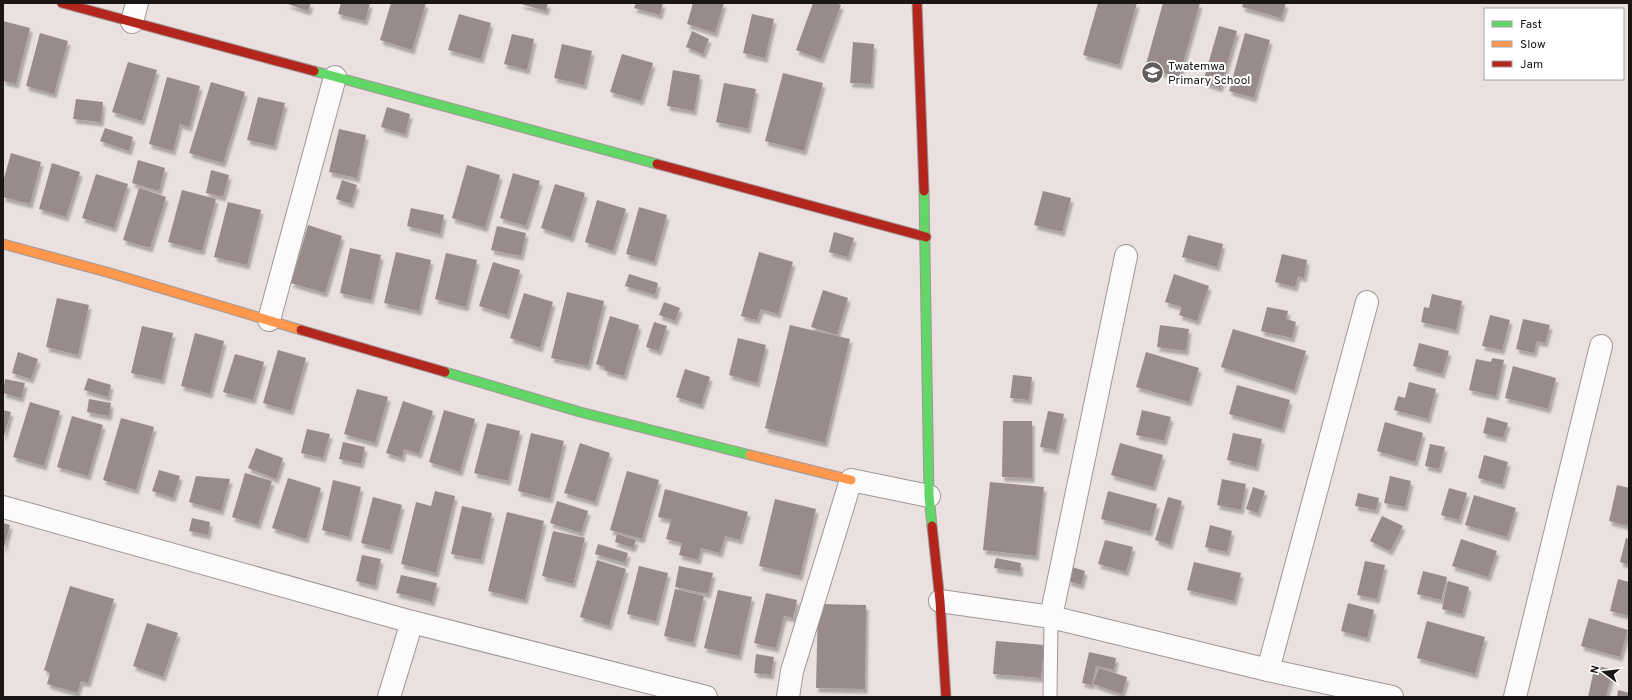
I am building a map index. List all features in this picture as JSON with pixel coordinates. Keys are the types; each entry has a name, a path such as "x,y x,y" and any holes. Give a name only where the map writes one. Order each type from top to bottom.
{"street":[{"path":"62,3 135,12 335,77 926,237"},
{"path":"917,3 926,237 929,496 940,601 946,697"},
{"path":"270,320 335,77"},
{"path":"3,244 270,320 580,412 851,480 929,496"},
{"path":"1051,617 1126,256"},
{"path":"1268,670 1367,302"},
{"path":"1515,697 1601,346"},
{"path":"788,697 792,671 851,480"},
{"path":"3,507 412,622 706,697"},
{"path":"940,601 1051,617 1268,670 1392,697"},
{"path":"389,697 412,622"}],"lane":[{"path":"1050,697 1051,617"}],"building":[{"path":"285,3 311,3 308,11"},
{"path":"341,3 370,3 365,21 338,14"},
{"path":"391,3 426,3 412,50 380,40"},
{"path":"521,3 548,3 546,11"},
{"path":"636,3 663,3 660,15 634,8"},
{"path":"693,3 724,3 715,33 687,24"},
{"path":"813,3 835,3 841,5 821,59 796,50"},
{"path":"1098,3 1137,3 1119,65 1083,55"},
{"path":"1163,3 1200,3 1179,77 1145,68"},
{"path":"1243,3 1286,3 1281,18 1242,7"},
{"path":"459,14 491,23 481,59 448,50"},
{"path":"752,14 774,19 765,58 743,53"},
{"path":"3,21 30,28 16,84 3,81"},
{"path":"1219,26 1237,31 1220,88 1203,82"},
{"path":"692,31 709,39 703,54 686,47"},
{"path":"40,33 68,41 54,94 26,86"},
{"path":"1245,33 1270,40 1254,98 1229,91"},
{"path":"512,34 534,39 527,70 504,64"},
{"path":"853,42 874,44 871,84 850,83"},
{"path":"562,44 592,51 584,85 554,78"},
{"path":"622,54 653,63 641,101 610,92"},
{"path":"128,62 157,70 142,121 112,112"},
{"path":"673,70 700,75 694,111 667,106"},
{"path":"783,73 823,83 804,151 765,141"},
{"path":"167,77 200,86 189,127 180,124 173,151 149,144"},
{"path":"211,82 245,92 223,163 189,153"},
{"path":"724,83 756,89 748,129 716,122"},
{"path":"258,97 285,103 274,146 247,140"},
{"path":"76,99 103,102 101,122 73,119"},
{"path":"387,107 410,114 405,134 381,127"},
{"path":"105,128 133,137 129,151 100,141"},
{"path":"339,129 366,135 357,178 329,172"},
{"path":"11,153 41,162 30,204 3,197 3,182"},
{"path":"138,160 165,168 159,191 132,183"},
{"path":"52,163 80,172 66,217 39,209"},
{"path":"467,165 500,175 485,228 452,218"},
{"path":"211,170 229,175 223,197 206,193"},
{"path":"513,173 540,181 526,226 500,218"},
{"path":"96,174 128,184 114,228 82,218"},
{"path":"342,180 357,185 351,204 336,199"},
{"path":"555,184 585,193 571,238 541,228"},
{"path":"139,188 166,197 150,248 123,240"},
{"path":"182,190 216,199 202,251 168,242"},
{"path":"1043,191 1071,198 1062,232 1034,225"},
{"path":"597,200 626,209 613,251 585,242"},
{"path":"228,202 261,210 247,265 214,257"},
{"path":"639,207 667,215 654,262 626,254"},
{"path":"411,208 444,215 440,234 407,226"},
{"path":"308,225 342,236 325,293 291,283"},
{"path":"497,226 526,233 521,256 491,250"},
{"path":"834,232 854,238 848,257 829,252"},
{"path":"1188,235 1223,244 1217,267 1182,257"},
{"path":"350,248 381,255 371,300 340,293"},
{"path":"396,252 431,260 419,311 384,303"},
{"path":"759,252 793,262 778,314 761,309 757,320 741,316"},
{"path":"446,253 477,260 466,307 435,299"},
{"path":"1282,254 1307,260 1304,278 1298,276 1295,287 1275,282"},
{"path":"493,262 520,270 507,315 479,306"},
{"path":"629,274 658,283 655,295 625,286"},
{"path":"1174,274 1209,286 1197,321 1179,315 1182,307 1165,302"},
{"path":"823,290 848,298 837,335 811,327"},
{"path":"567,292 604,301 588,366 551,358"},
{"path":"524,293 553,302 540,348 510,338"},
{"path":"1432,294 1462,301 1456,330 1421,322 1424,307 1429,308"},
{"path":"57,298 89,305 78,355 46,347"},
{"path":"664,302 680,308 675,321 659,315"},
{"path":"1267,307 1288,311 1286,319 1296,322 1292,338 1261,331"},
{"path":"1490,315 1510,320 1502,350 1482,346"},
{"path":"610,316 639,325 624,376 604,370 605,367 596,364"},
{"path":"1523,319 1550,325 1545,343 1537,341 1534,353 1516,349"},
{"path":"654,322 667,326 659,351 646,347"},
{"path":"790,325 850,339 825,443 765,428"},
{"path":"1160,325 1189,329 1186,351 1157,347"},
{"path":"142,326 173,333 162,380 131,373"},
{"path":"1233,329 1306,351 1294,390 1221,367"},
{"path":"195,333 224,341 210,394 181,386"},
{"path":"738,338 766,345 757,383 729,375"},
{"path":"1419,343 1449,351 1442,374 1413,366"},
{"path":"278,350 306,358 291,411 263,403"},
{"path":"18,352 38,359 31,379 12,373"},
{"path":"1146,352 1199,368 1189,402 1136,387"},
{"path":"235,354 264,362 253,400 223,392"},
{"path":"1492,358 1504,360 1496,396 1469,390 1476,359 1491,362"},
{"path":"1513,366 1556,378 1548,409 1505,398"},
{"path":"685,369 710,377 701,405 676,397"},
{"path":"1013,375 1032,377 1029,400 1010,398"},
{"path":"88,378 111,385 108,397 84,390"},
{"path":"5,379 25,383 21,398 3,393"},
{"path":"1409,382 1436,389 1428,419 1394,410 1398,396 1405,398"},
{"path":"1237,385 1290,400 1282,429 1229,414"},
{"path":"357,389 388,397 375,443 344,434"},
{"path":"89,399 111,403 109,416 87,412"},
{"path":"403,401 433,411 419,454 404,449 402,458 386,453"},
{"path":"30,402 60,411 44,466 13,457"},
{"path":"3,410 11,412 3,439"},
{"path":"444,410 475,419 460,472 429,462"},
{"path":"1142,410 1171,417 1164,441 1136,435"},
{"path":"1048,411 1064,414 1056,450 1040,447"},
{"path":"72,416 103,425 88,476 57,467"},
{"path":"1487,417 1508,423 1503,438 1483,433"},
{"path":"121,418 154,427 136,490 103,480"},
{"path":"1003,421 1032,421 1032,478 1002,477"},
{"path":"1385,422 1423,433 1415,462 1377,451"},
{"path":"487,423 520,431 508,481 474,473"},
{"path":"307,429 330,434 323,458 301,453"},
{"path":"531,433 564,441 550,499 518,491"},
{"path":"1233,433 1262,439 1256,467 1227,460"},
{"path":"343,442 365,447 361,464 339,459"},
{"path":"580,443 610,453 595,502 564,493"},
{"path":"1120,443 1163,455 1153,487 1111,475"},
{"path":"1430,444 1445,447 1439,469 1425,466"},
{"path":"256,448 283,458 276,479 248,468"},
{"path":"1484,455 1508,462 1502,485 1478,478"},
{"path":"159,470 180,476 173,498 152,491"},
{"path":"627,471 659,480 642,539 610,530"},
{"path":"245,473 272,481 258,525 232,517"},
{"path":"196,476 230,479 221,511 189,502"},
{"path":"1390,476 1411,481 1405,507 1384,503"},
{"path":"288,478 321,488 306,539 272,528"},
{"path":"1222,479 1246,484 1241,510 1217,505"},
{"path":"333,480 361,487 349,537 322,530"},
{"path":"990,482 1044,487 1036,556 983,550"},
{"path":"1617,485 1629,488 1629,526 1609,521"},
{"path":"1253,487 1265,491 1258,513 1246,509"},
{"path":"1449,488 1467,493 1459,520 1441,515"},
{"path":"665,489 748,512 740,540 725,536 720,553 701,548 698,560 679,555 682,543 666,539 671,520 658,517"},
{"path":"435,491 455,496 436,573 401,564 416,502 431,506"},
{"path":"1108,491 1157,504 1150,532 1101,519"},
{"path":"1358,493 1379,498 1376,510 1355,506"},
{"path":"1474,495 1516,508 1507,537 1465,525"},
{"path":"373,497 402,505 390,550 361,543"},
{"path":"1168,497 1182,501 1170,545 1155,540"},
{"path":"775,499 816,509 800,576 759,566"},
{"path":"557,501 588,511 581,533 550,523"},
{"path":"462,506 492,513 481,560 451,554"},
{"path":"507,512 544,521 525,600 488,591"},
{"path":"1382,516 1403,526 1390,551 1370,541"},
{"path":"192,518 210,522 208,535 189,531"},
{"path":"3,523 10,525 3,551"},
{"path":"1210,525 1232,531 1227,552 1205,547"},
{"path":"553,531 585,538 573,584 542,576"},
{"path":"617,534 636,540 633,548 615,542"},
{"path":"1626,538 1629,539 1629,565 1620,562"},
{"path":"1461,539 1497,551 1488,577 1452,566"},
{"path":"1105,540 1133,547 1126,572 1098,564"},
{"path":"598,544 628,553 625,563 595,554"},
{"path":"362,555 381,559 375,586 356,581"},
{"path":"996,558 1021,563 1020,572 994,568"},
{"path":"597,560 626,569 609,626 580,617"},
{"path":"1365,561 1385,565 1377,599 1357,595"},
{"path":"1194,562 1241,573 1234,601 1187,590"},
{"path":"639,566 668,573 656,621 627,614"},
{"path":"679,566 713,573 708,594 675,587"},
{"path":"1072,567 1085,571 1081,585 1068,581"},
{"path":"1423,571 1447,577 1441,600 1417,594"},
{"path":"401,575 437,583 432,602 396,593"},
{"path":"1618,579 1629,582 1629,616 1610,611"},
{"path":"1448,581 1469,587 1462,614 1442,609"},
{"path":"70,586 114,599 88,683 81,681 77,693 47,684 50,673 44,670"},
{"path":"675,589 704,596 693,643 664,636"},
{"path":"718,590 752,597 739,656 704,648"},
{"path":"766,593 797,600 793,618 784,616 776,648 754,643"},
{"path":"1348,603 1374,610 1367,638 1341,631"},
{"path":"818,604 866,605 865,689 816,688"},
{"path":"1589,618 1628,630 1620,657 1581,646"},
{"path":"1427,621 1485,637 1475,674 1417,658"},
{"path":"147,623 178,633 163,677 133,666"},
{"path":"996,641 1044,645 1041,678 993,674"},
{"path":"1089,652 1116,658 1114,670 1096,666 1092,685 1082,683"},
{"path":"756,654 774,657 771,675 754,673"},
{"path":"1595,665 1613,670 1606,697 1588,697"},
{"path":"1099,668 1127,677 1122,694 1093,684"},
{"path":"1618,690 1629,693 1629,697 1617,697"}],"traffic: fast":[{"path":"314,71 657,164"},
{"path":"924,191 929,496 932,526"},
{"path":"445,372 580,412 750,455"}],"traffic: slow":[{"path":"3,244 110,273 301,330"},
{"path":"750,455 851,480"}],"traffic: jam":[{"path":"62,3 314,71"},
{"path":"917,3 924,191"},
{"path":"657,164 926,237"},
{"path":"301,330 445,372"},
{"path":"932,526 940,601 946,697"}],"place":[{"name":"Twatemwa Primary School","path":"1153,73"}]}
